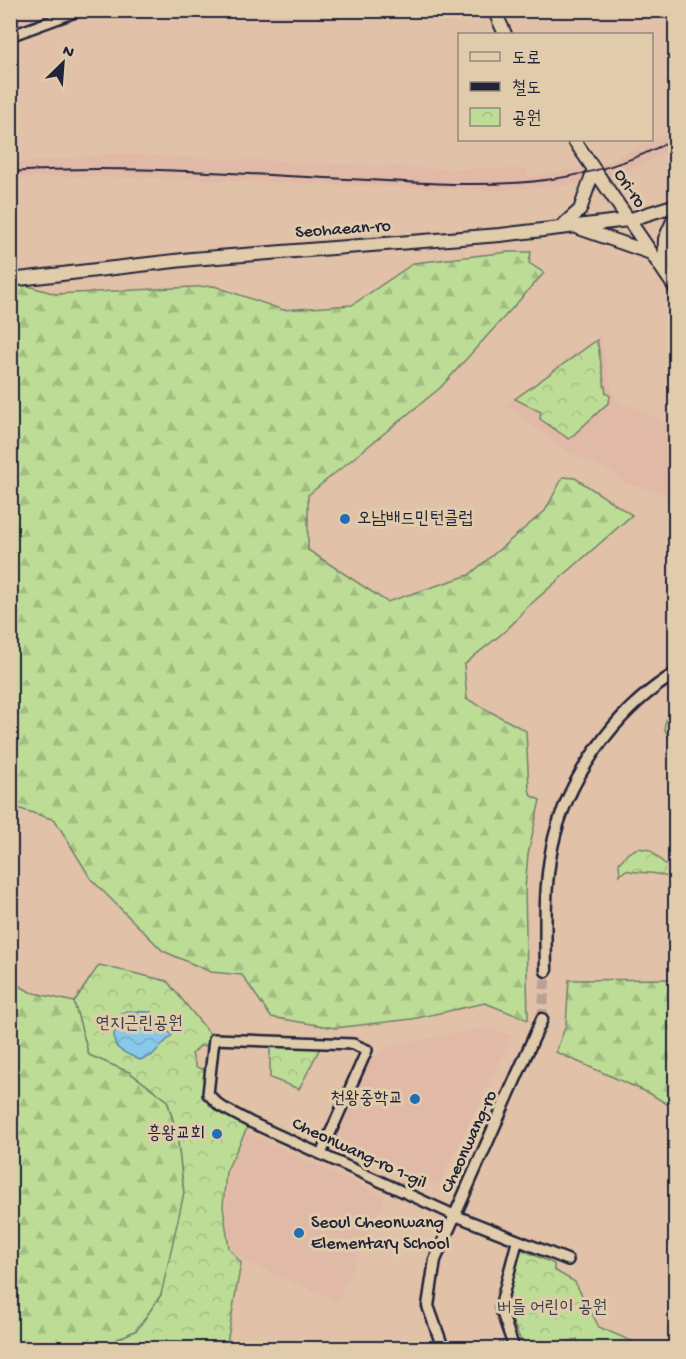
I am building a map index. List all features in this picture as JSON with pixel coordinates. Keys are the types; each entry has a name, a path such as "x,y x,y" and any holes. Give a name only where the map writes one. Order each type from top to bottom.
{"main road":[{"path":"494,10 505,33"},
{"name":"Ori-ro","path":"575,141 675,289"},
{"path":"559,228 580,210 594,169"},
{"name":"Seohaean-ro","path":"10,280 192,260 559,228 628,220 675,205"},
{"path":"664,272 665,240 675,214"},
{"path":"575,226 651,253"}],"street":[{"path":"10,36 81,10"},
{"path":"546,971 546,886 549,856 567,795 589,758 626,712 645,694 675,673"},
{"name":"Cheonwang-ro","path":"443,1348 428,1306 435,1260 542,1019"},
{"name":"Cheonwang-ro 1-gil","path":"321,1154 367,1050 353,1044 214,1039 208,1094 220,1106 250,1122 454,1215 517,1242 568,1260"},
{"path":"514,1348 500,1307 517,1242"}],"shaded area":[{"path":"675,130 675,148 613,178 581,184 494,191 192,179 55,176 11,180 11,164 113,154 444,169 525,169 529,177 606,163"},
{"path":"600,335 615,400 675,426 675,497 623,482 614,473 567,451 505,405"},
{"name":"천왕중학교","path":"486,1027 512,1036 438,1185 332,1140 368,1059 379,1056 388,1047"},
{"name":"Seoul Cheonwang Elementary School","path":"247,1133 385,1197 337,1301 245,1261 232,1249 226,1217 228,1173"}],"green space":[{"path":"508,252 531,252 529,263 544,273 440,388 308,495 308,550 387,602 469,575 545,511 563,477 575,478 632,515 464,665 467,699 526,731 529,789 531,796 540,800 528,854 525,889 528,1020 485,1003 412,1019 335,1028 271,1017 242,975 211,972 163,951 91,879 55,820 11,806 10,281 56,294 214,286 283,310 352,305 414,263"},
{"path":"597,340 606,393 610,396 609,402 569,439 540,419 541,412 515,399"},
{"path":"676,713 675,742 667,734 665,724 669,716"},
{"path":"638,848 650,850 669,868 670,878 626,870 620,875 619,863 628,853"},
{"name":"연지근린공원","path":"99,965 167,981 214,1039 213,1046 200,1046 192,1054 196,1067 211,1072 208,1094 250,1122 226,1172 223,1207 229,1248 241,1263 226,1348 99,1348 137,1330 161,1295 184,1193 177,1133 167,1100 129,1072 89,1055 74,1002"},
{"path":"675,979 675,1109 649,1093 556,1052 566,1025 569,980"},
{"path":"10,980 30,992 74,1002 89,1055 129,1072 167,1100 177,1133 184,1193 169,1283 137,1330 99,1348 11,1348"},
{"path":"270,1042 321,1046 299,1089 270,1078"},
{"name":"버들 어린이 공원","path":"521,1249 554,1264 554,1270 575,1282 599,1327 647,1348 580,1348 577,1339 550,1348 524,1348 507,1308 518,1250"}],"water":[{"path":"126,1011 152,1012 172,1035 151,1056 140,1060 125,1053 117,1047 114,1033 117,1022"}],"tunnel":[{"path":"542,1019 546,971"}],"railway":[{"path":"10,172 136,169 432,183 515,183 556,179 596,170 636,157 676,138"}],"place":[{"name":"오남배드민턴클럽","path":"345,519"},
{"name":"천왕중학교","path":"415,1099"},
{"name":"흥왕교회","path":"217,1134"},
{"name":"Seoul Cheonwang Elementary School","path":"299,1233"}]}
